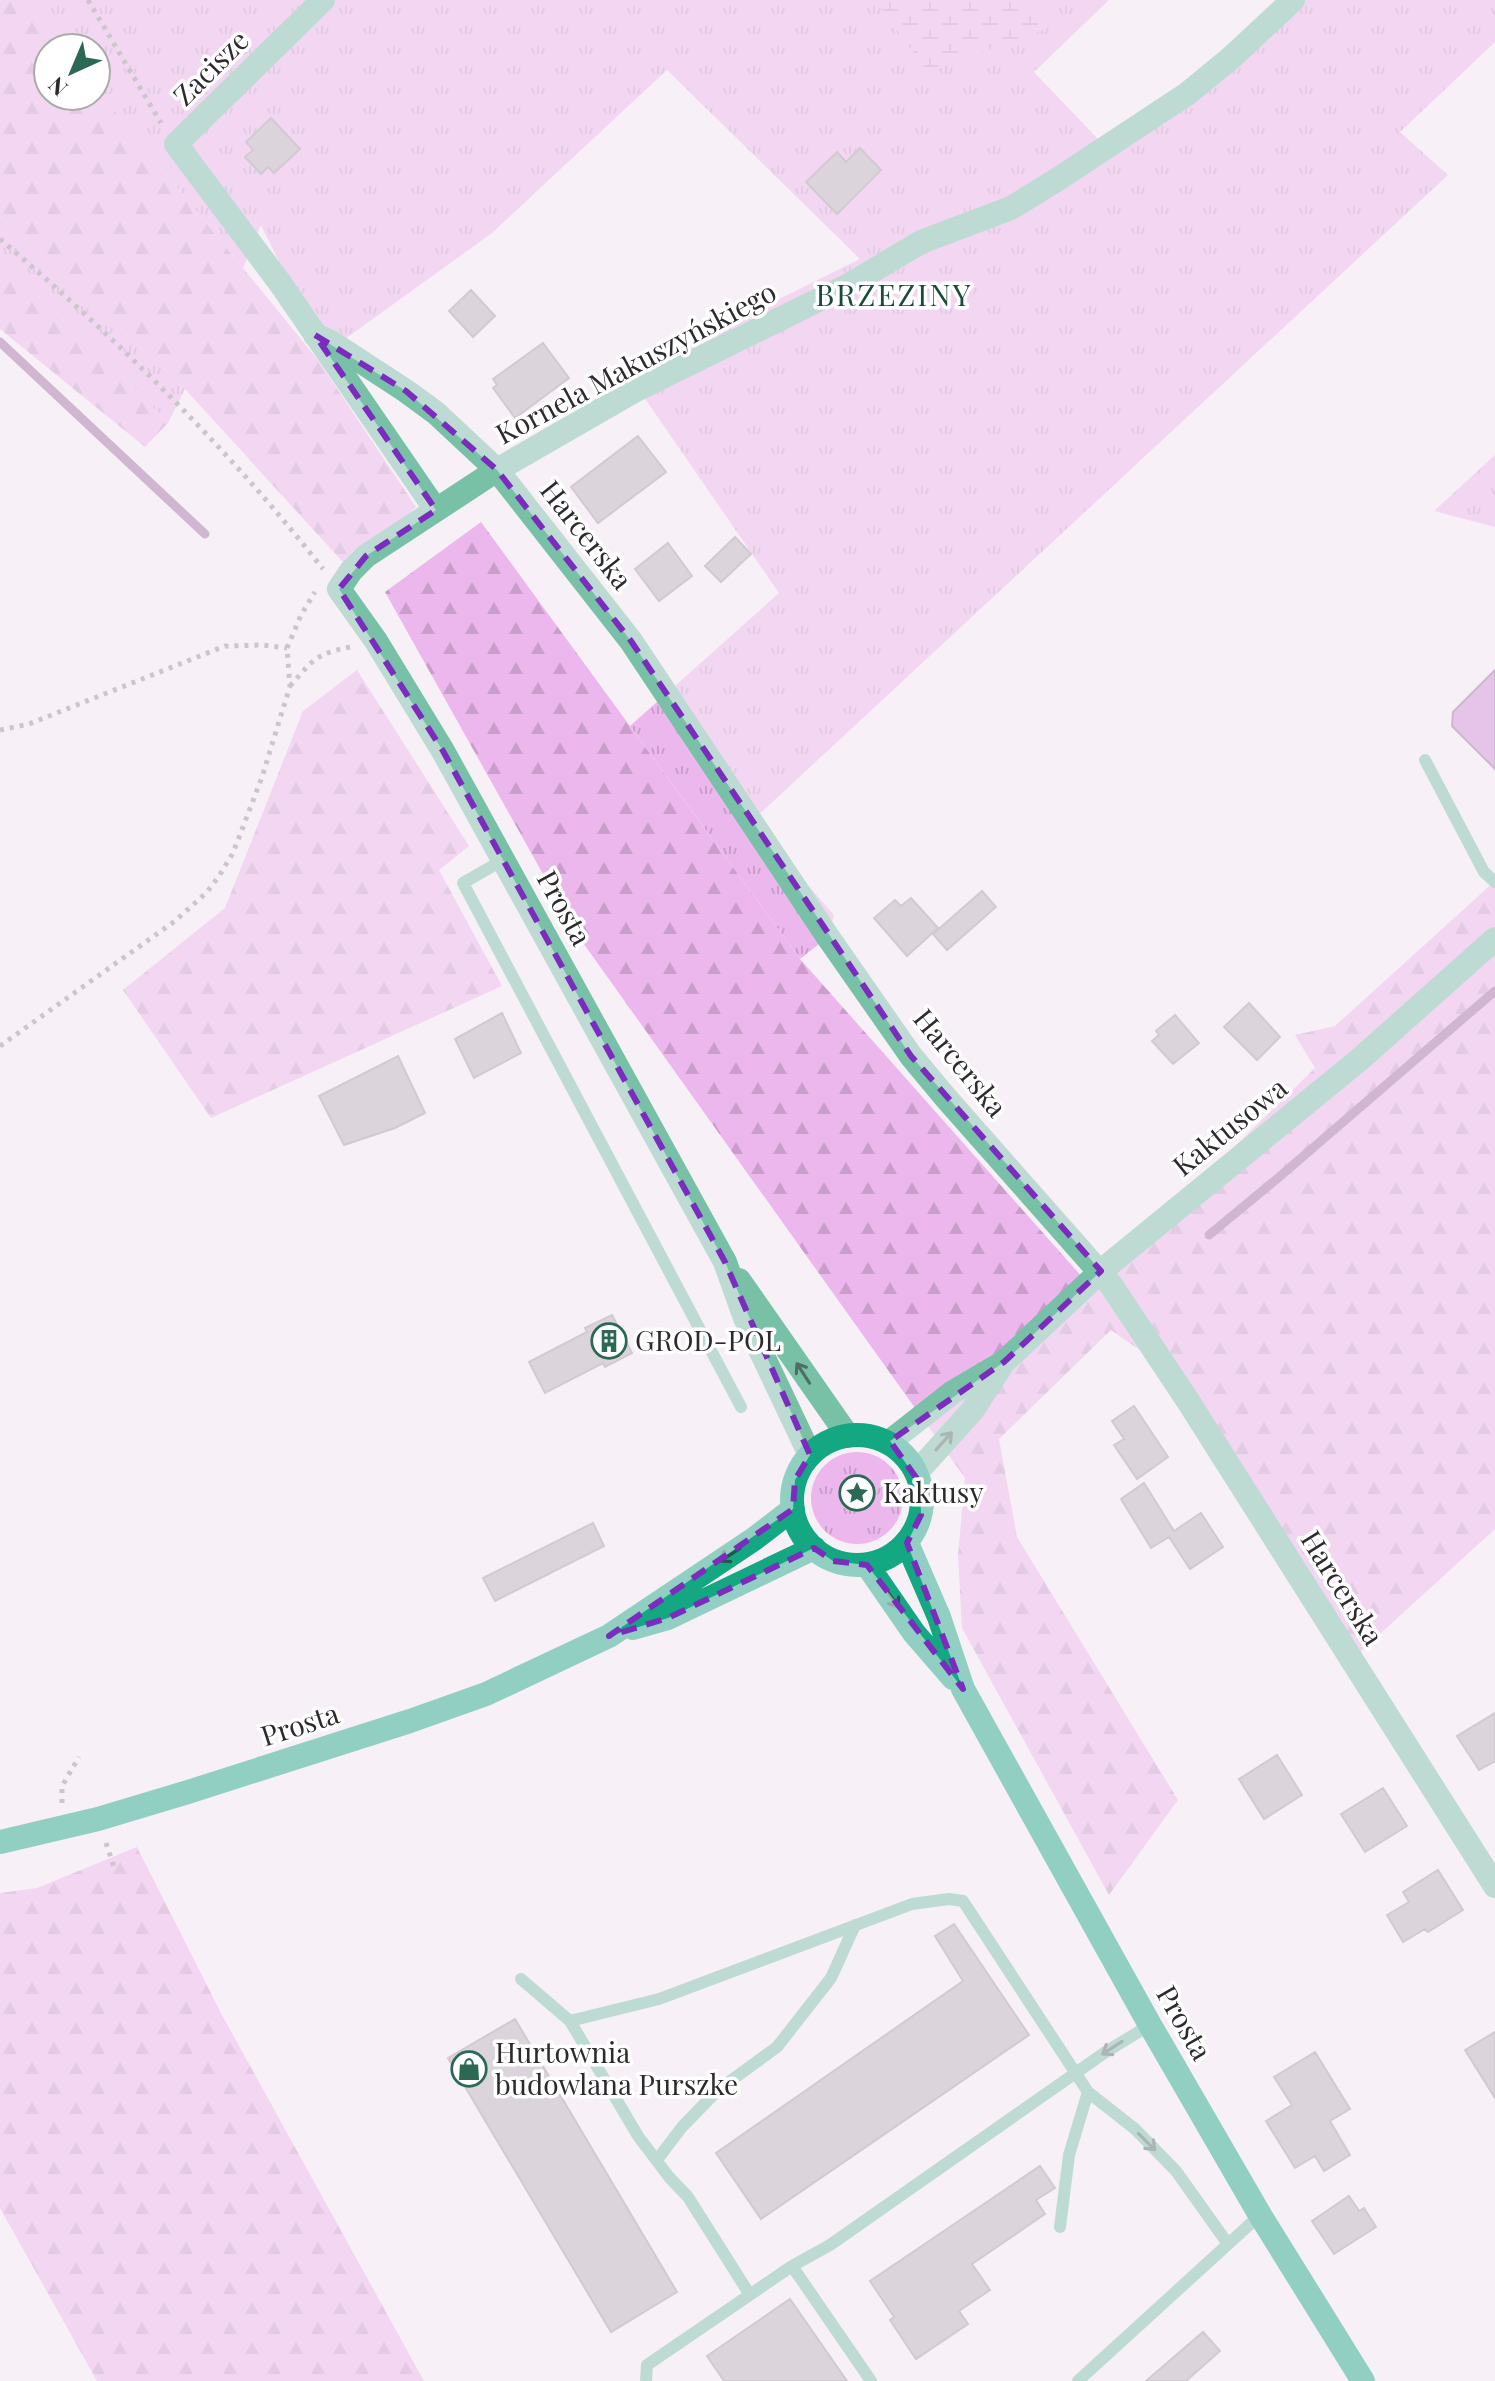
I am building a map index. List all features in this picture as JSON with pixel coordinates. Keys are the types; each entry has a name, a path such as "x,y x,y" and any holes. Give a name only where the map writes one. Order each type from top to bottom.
{"main road":[{"path":"848,1436 869,1436 888,1443 905,1455 917,1472 922,1494 921,1515 907,1543 889,1558 867,1565 833,1561 814,1548 800,1531 793,1509 795,1480 810,1455 827,1442 848,1436"},
{"name":"Prosta","path":"663,1610 793,1509"},
{"name":"Prosta","path":"907,1543 939,1617 963,1689 1150,2025 1260,2215 1363,2381"},
{"name":"Prosta","path":"0,1842 63,1828 423,1717 533,1674 663,1610 814,1548"},
{"name":"Prosta","path":"867,1565 914,1633 963,1689"}],"street":[{"name":"Zacisze","path":"176,144 323,0"},
{"name":"Kornela Makuszyńskiego","path":"333,582 351,571 366,556 497,470 634,391 849,285 921,242 1022,201 1187,94 1293,0"},
{"name":"Harcerska","path":"176,144 315,335 436,510"},
{"name":"Harcerska","path":"315,335 331,342 436,413 497,470 631,641 911,1056 1101,1271 1188,1401 1495,1886"},
{"name":"Prosta","path":"333,582 376,641 443,751 725,1262 848,1436"},
{"name":"Kaktusowa","path":"888,1443 953,1392 1004,1362 1101,1271 1359,1060 1495,939"},
{"name":"Prosta","path":"725,1262 745,1318 810,1455"},
{"name":"Kaktusowa","path":"917,1472 972,1411 1004,1362"}],"lane":[{"path":"1425,760 1484,872 1495,882"},
{"path":"503,860 463,883 741,1407"},
{"path":"570,2021 659,1999 912,1904 949,1899 963,1901 1088,2092 1135,2129 1176,2171 1228,2244"},
{"path":"657,2160 682,2127 718,2090 777,2047 831,1978 855,1925"},
{"path":"521,1979 570,2021 638,2136 688,2197 750,2295"},
{"path":"646,2381 647,2365 792,2266 842,2237 1076,2073 1150,2025"},
{"path":"1060,2227 1069,2155 1088,2092"},
{"path":"1078,2381 1260,2215"},
{"path":"792,2266 871,2381"}],"path":[{"path":"88,0 131,76 176,144"},
{"path":"0,239 78,307 174,401 297,536 333,582 301,615 287,648 290,686 247,818 233,853 207,892 175,921 0,1046"},
{"path":"290,686 314,659 326,651 376,641"},
{"path":"0,730 29,724 225,646 287,648"},
{"path":"63,1828 62,1786 79,1757"}],"highlighted area":[{"path":"315,335 406,391 497,470 631,641 911,1056 1101,1271 1004,1362 890,1441 920,1483 921,1515 907,1543 963,1689 867,1565 833,1561 814,1548 668,1618 609,1636 793,1509 795,1480 810,1455 725,1262 443,751 339,589 366,556 436,510"}],"green space":[{"path":"0,0 21,0 48,32 32,32 32,112 112,112 112,108 318,360 416,507 351,571 185,389 0,216"},
{"path":"21,0 1109,0 1034,72 1098,139 1178,90 1276,0 1495,0 1495,42 1400,132 1448,175 752,821 834,915 828,937 800,959 630,726 779,593 628,374 860,259 667,70 492,233 334,347 315,335 261,225 243,268 112,108 112,32 48,32"},
{"path":"875,0 1040,0 1047,28 928,72"},
{"path":"0,216 185,389 168,423 91,344 0,262"},
{"path":"0,262 91,344 168,423 145,447 0,329"},
{"path":"1495,455 1495,527 1434,511"},
{"path":"481,522 800,959 1091,1287 1315,1068 1295,1035 1335,1026 1495,881 1495,1529 1358,1654 1177,1376 1111,1330 999,1439 1017,1537 1178,1800 1109,1895 962,1628 958,1555 965,1478 576,933 385,592"},
{"path":"357,670 469,846 439,870 502,986 211,1118 123,990 225,908 303,711"},
{"path":"848,1452 866,1452 883,1459 896,1472 903,1498 896,1524 883,1537 866,1544 848,1544 831,1537 818,1524 811,1507 811,1489 818,1472 831,1459"},
{"path":"137,1847 222,2015 424,2381 97,2381 0,2208 0,1893 37,1888"}],"shaded area":[{"path":"1495,670 1495,769 1452,726 1453,712"}],"building":[{"path":"271,118 300,149 274,173 268,167 261,174 245,157 253,150 246,142"},
{"path":"860,148 881,170 837,214 806,182 837,152 846,162"},
{"path":"471,290 495,316 473,337 449,311"},
{"path":"543,343 569,378 515,418 493,388 497,385 493,379"},
{"path":"638,436 666,472 598,523 571,487"},
{"path":"735,537 751,554 721,582 705,566"},
{"path":"668,543 692,576 659,601 635,569"},
{"path":"982,891 996,907 947,950 933,934"},
{"path":"911,898 938,928 907,956 874,918 895,900 901,906"},
{"path":"1249,1003 1280,1037 1257,1060 1224,1027"},
{"path":"502,1013 521,1053 474,1078 455,1039"},
{"path":"1175,1015 1199,1043 1173,1064 1152,1041 1159,1035 1156,1031"},
{"path":"398,1056 425,1113 395,1128 344,1145 319,1096"},
{"path":"612,1315 632,1353 605,1367 603,1363 545,1393 529,1362 587,1332 585,1328"},
{"path":"1134,1406 1168,1457 1137,1479 1114,1445 1124,1439 1112,1421"},
{"path":"1144,1483 1174,1531 1201,1513 1223,1547 1190,1569 1169,1537 1151,1548 1121,1499"},
{"path":"593,1523 604,1546 495,1601 483,1578"},
{"path":"1495,1713 1495,1761 1479,1770 1457,1736"},
{"path":"1277,1755 1302,1795 1264,1819 1239,1779"},
{"path":"1383,1788 1407,1826 1365,1852 1341,1814"},
{"path":"1438,1870 1463,1910 1428,1932 1425,1929 1403,1942 1387,1915 1409,1902 1403,1892"},
{"path":"954,1924 1029,2035 761,2219 716,2153 963,1981 935,1936"},
{"path":"515,2019 677,2292 611,2332 448,2058"},
{"path":"1495,2032 1495,2098 1465,2050"},
{"path":"1315,2052 1350,2109 1330,2121 1350,2155 1324,2171 1315,2156 1295,2168 1266,2121 1292,2105 1274,2077"},
{"path":"1040,2166 1055,2188 1036,2200 1045,2214 972,2264 990,2290 959,2311 968,2324 916,2359 890,2320 894,2317 870,2281"},
{"path":"1349,2196 1359,2211 1364,2208 1376,2227 1334,2254 1312,2221"},
{"path":"790,2299 847,2381 724,2381 707,2356"},
{"path":"1203,2332 1220,2351 1186,2381 1146,2381"}],"waterway":[{"path":"0,342 205,534"},
{"path":"1209,1235 1495,991"}],"place":[{"name":"GROD-POL","path":"609,1341"},
{"name":"Kaktusy","path":"857,1493"},
{"name":"Hurtownia budowlana Purszke","path":"469,2069"}],"district":[{"name":"BRZEZINY","path":"894,296"}]}
